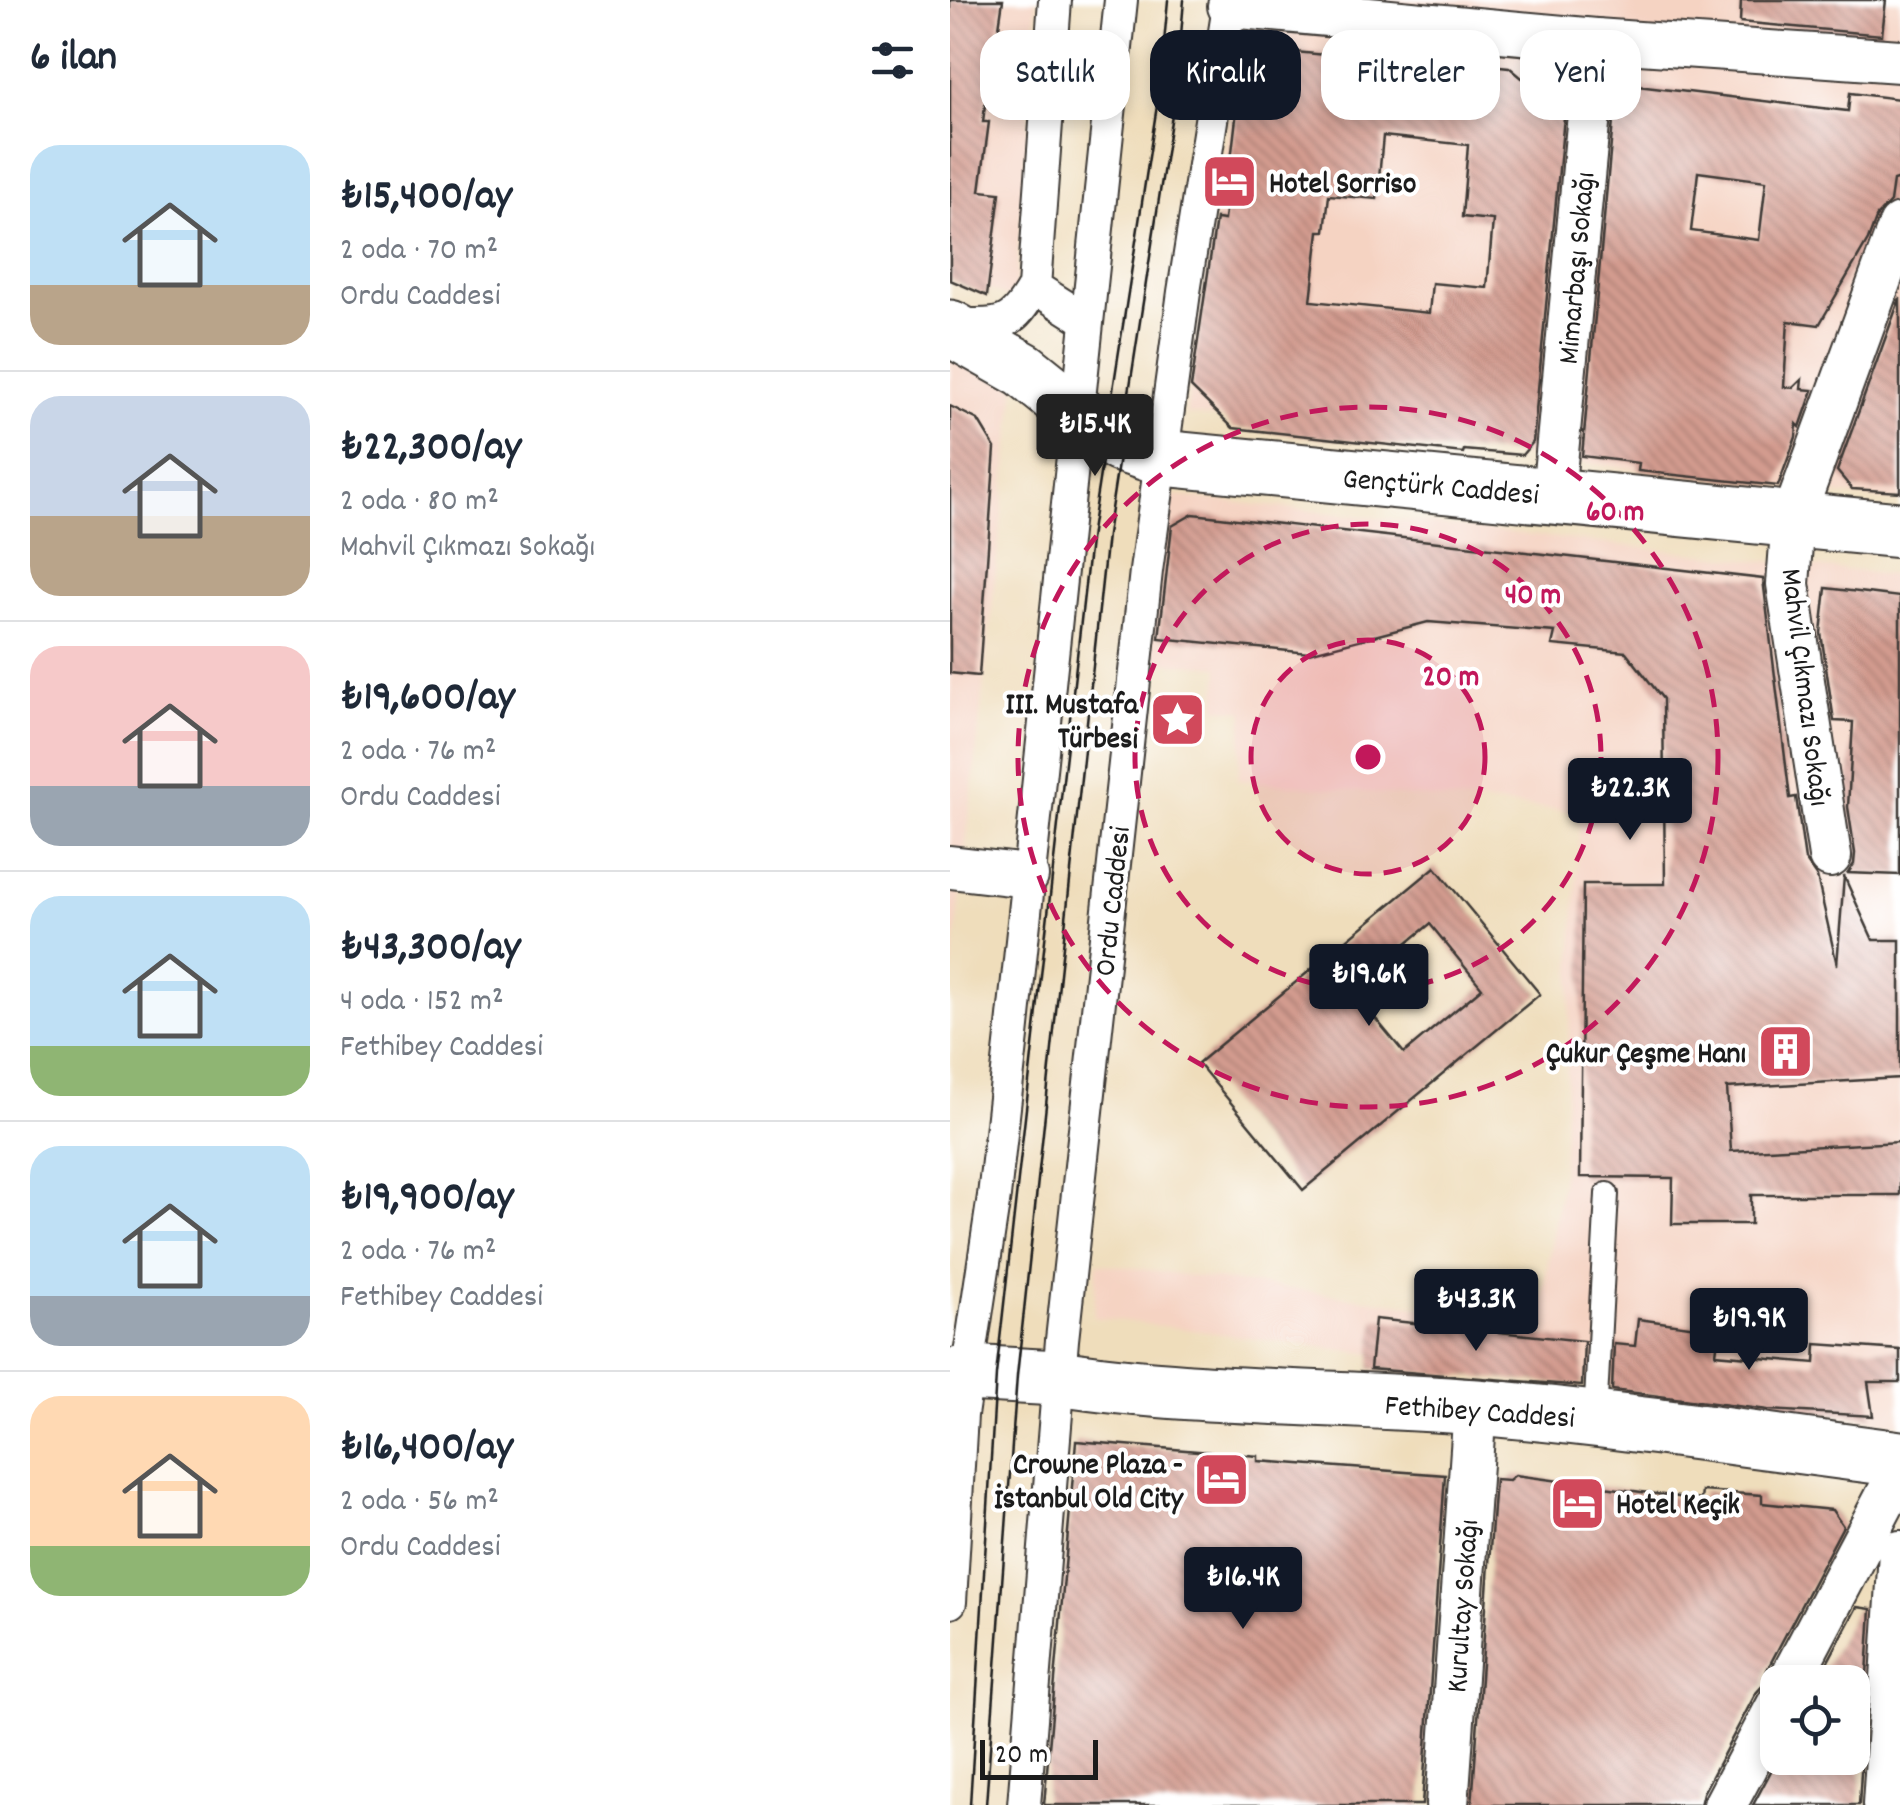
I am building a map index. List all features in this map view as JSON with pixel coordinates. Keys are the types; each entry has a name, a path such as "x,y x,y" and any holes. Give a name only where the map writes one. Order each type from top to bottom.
{"street":[{"path":"950,326 995,325 1018,315 1034,287 1056,0"},
{"path":"950,1602 958,1375 994,1196 1121,0"},
{"path":"1230,3 1520,32"},
{"name":"Ordu Caddesi","path":"1024,1805 1058,1378 1162,458 1230,3"},
{"path":"1641,43 1900,61"},
{"name":"Mimarbaşı Sokağı","path":"1553,495 1588,120"},
{"name":"Mahvil Çıkmazı Sokağı","path":"1830,856 1788,584 1793,518 1900,226"},
{"path":"1034,287 1086,320"},
{"name":"Gençtürk Caddesi","path":"950,326 1024,370 1120,444 1162,458 1900,530"},
{"path":"950,868 1027,876"},
{"name":"Fethibey Caddesi","path":"958,1375 1058,1378 1126,1388 1475,1407 1900,1459"},
{"name":"Kurultay Sokağı","path":"1447,1805 1475,1407"},
{"path":"1798,1665 1900,1471"},
{"path":"1884,1805 1900,1552"},
{"path":"1725,1805 1760,1738"}],"lane":[{"path":"1595,1419 1606,1194"}],"shaded area":[{"path":"950,0 1037,0 1035,30 980,30 980,120 1028,120 1015,300 950,273"},
{"path":"1248,0 1900,0 1900,502 1186,414 1230,120 1301,120 1301,30 1244,30"},
{"path":"950,352 1016,386 950,995"},
{"path":"1168,495 1900,576 1900,1424 1094,1317 1097,1263 1538,1322 1561,1185 1580,812 1238,780 1244,711 1216,708 1219,667 1143,661"}],"building":[{"path":"950,0 1003,0 999,30 980,30 980,120 989,122 980,191 1000,193 987,296 950,280"},
{"path":"1741,0 1886,0 1882,35 1740,22"},
{"path":"1301,53 1321,55 1321,120 1500,120 1500,66 1509,67 1520,76 1520,120 1564,120 1533,442 1522,455 1464,450 1463,453 1233,428 1191,387 1216,219 1224,220 1236,120 1301,120","holes":["1383,136 1468,145 1462,217 1493,220 1487,288 1432,283 1429,313 1311,301 1319,231 1325,231 1329,195 1377,199"]},
{"path":"1641,86 1848,111 1850,93 1900,99 1900,179 1893,181 1890,202 1877,216 1868,240 1819,325 1788,321 1784,387 1793,388 1802,379 1801,389 1813,390 1800,427 1797,424 1778,486 1638,471 1639,463 1582,456 1613,120 1641,120","holes":["1698,172 1766,181 1759,240 1691,231"]},
{"path":"1900,298 1900,492 1852,489 1837,471"},
{"path":"950,406 978,420 995,448 979,676 950,673"},
{"path":"1193,514 1763,579 1790,798 1796,797 1805,860 1817,877 1837,965 1844,876 1873,940 1900,940 1900,1078 1727,1088 1731,1151 1900,1142 1900,1195 1751,1195 1751,1224 1672,1224 1673,1178 1580,1177 1583,884 1665,884 1663,699 1626,652 1552,645 1555,632 1428,622 1309,653 1159,638 1172,526"},
{"path":"1826,588 1900,597 1900,875 1848,873 1855,853 1848,807 1853,722 1834,721 1821,633"},
{"path":"1435,867 1540,994 1303,1190 1198,1063","holes":["1430,924 1482,988 1404,1053 1351,989"]},
{"path":"1375,1319 1584,1341 1582,1386 1370,1369"},
{"path":"1638,1319 1719,1330 1716,1354 1815,1363 1816,1344 1900,1350 1900,1382 1868,1382 1873,1416 1768,1410 1612,1390 1614,1344 1635,1346"},
{"path":"1076,1441 1258,1456 1258,1461 1445,1475 1422,1805 1044,1805"},
{"path":"1515,1475 1701,1500 1702,1491 1762,1495 1762,1503 1832,1510 1843,1526 1770,1665 1760,1665 1760,1688 1700,1805 1472,1805 1495,1479 1509,1480"},
{"path":"1857,1607 1871,1609 1868,1665 1826,1665"},
{"path":"1769,1775 1861,1775 1859,1805 1753,1805"}],"tram line":[{"path":"970,1805 996,1375 1091,532 1160,86 1168,0"},
{"path":"986,1805 1017,1376 1107,535 1177,82 1184,0"}],"place":[{"name":"Hotel Sorriso","path":"1230,182"},
{"name":"III. Mustafa Türbesi","path":"1177,720"},
{"name":"Çukur Çeşme Hanı","path":"1785,1052"},
{"name":"Crowne Plaza - İstanbul Old City","path":"1222,1480"},
{"name":"Hotel Keçik","path":"1577,1503"}]}
